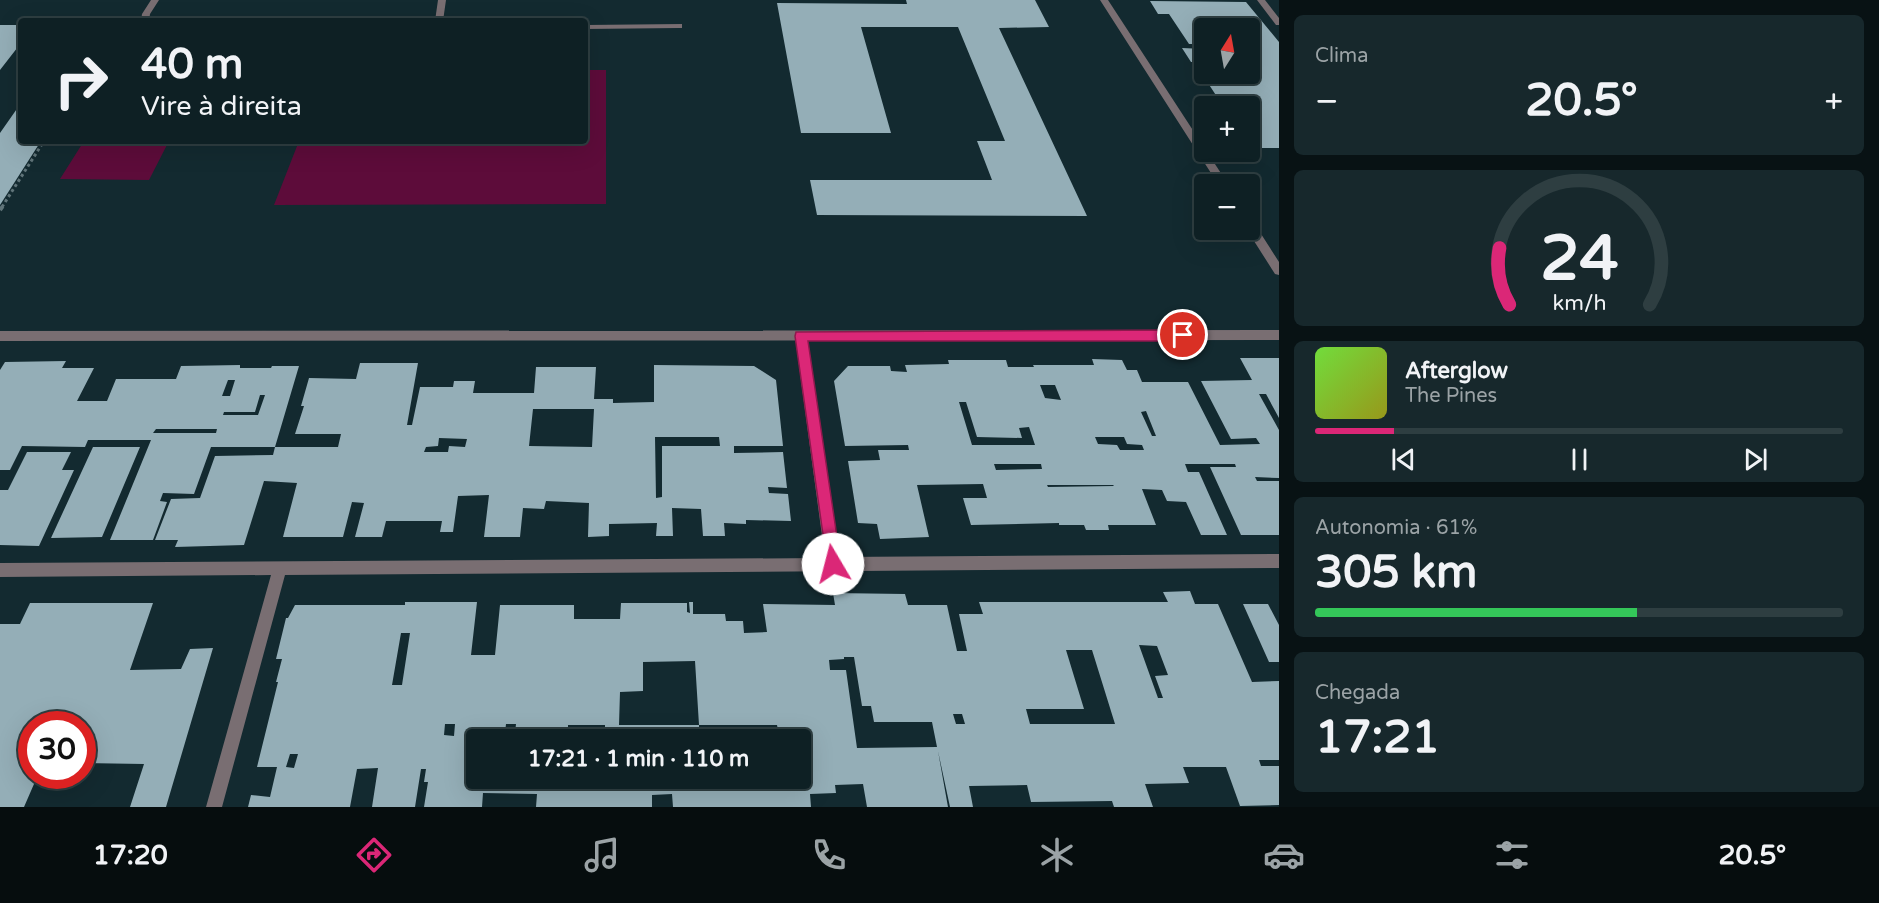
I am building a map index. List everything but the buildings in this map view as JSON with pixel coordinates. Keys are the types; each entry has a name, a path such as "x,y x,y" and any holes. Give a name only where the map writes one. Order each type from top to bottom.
{"street":[{"path":"145,18 155,0"},
{"path":"439,18 442,0"},
{"path":"1104,0 1217,174"},
{"path":"1261,0 1279,23"},
{"path":"588,27 679,26"},
{"path":"1259,240 1279,272"},
{"path":"0,336 1279,335"},
{"path":"801,336 833,564"},
{"path":"0,570 1279,561"},
{"path":"214,807 280,568"}],"path":[{"path":"0,210 42,144"}],"shaded area":[{"path":"588,70 606,70 606,204 274,205 298,144 588,144"},
{"path":"82,144 167,144 149,180 60,179"}],"route":[{"path":"833,564 801,336 1183,335"}]}
